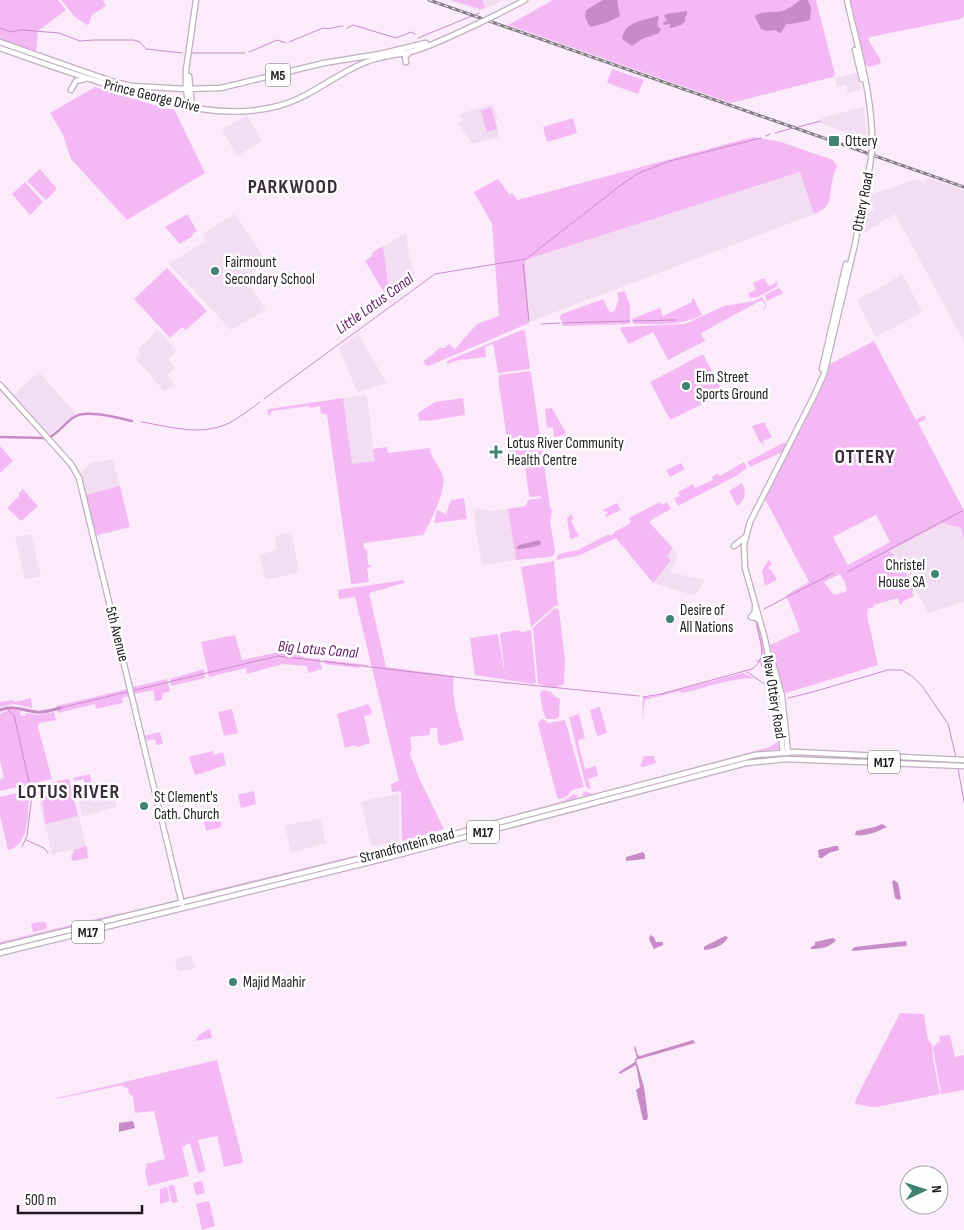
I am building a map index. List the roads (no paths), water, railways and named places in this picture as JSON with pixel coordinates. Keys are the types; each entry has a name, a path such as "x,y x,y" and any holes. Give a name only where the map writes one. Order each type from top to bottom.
{"main road":[{"path":"172,87 183,84 186,76 192,25 196,16 196,0"},
{"name":"Prince George Drive","path":"0,48 91,80 191,108 236,112 260,110 279,106 307,95 364,62 413,51 434,44 520,0"},
{"name":"Prince George Drive","path":"495,13 525,0"},
{"name":"Ottery Road","path":"744,545 750,522 821,380 855,244 869,165 872,124 868,94 846,0"},
{"name":"Prince George Drive","path":"0,42 106,81 132,86 213,89 230,87 324,63 412,47 433,41 471,25"},
{"path":"406,62 406,55 413,51"},
{"path":"188,62 188,89"},
{"path":"186,76 191,108"},
{"path":"71,90 78,80 91,80"},
{"name":"5th Avenue","path":"0,385 73,467 79,478 182,905"},
{"path":"734,546 746,535"},
{"name":"New Ottery Road","path":"744,545 745,568 782,696 785,752"},
{"path":"754,598 755,611 751,617 758,619 761,624"},
{"name":"New Ottery Road","path":"764,635 787,759"},
{"path":"764,664 771,668"},
{"name":"Strandfontein Road","path":"0,953 748,756 785,752 962,763"},
{"name":"Strandfontein Road","path":"0,946 326,872 737,765 787,759 954,762"},
{"path":"485,826 507,822 509,825"},
{"path":"294,870 300,874 324,870 326,872"},
{"path":"249,886 256,879"}],"waterway":[{"path":"418,38 479,13"},
{"path":"347,28 353,25 396,38 411,32 415,34"},
{"path":"289,42 323,28 343,26"},
{"path":"0,28 11,32 22,30 59,33 80,41 134,40 140,42 146,49 182,53"},
{"path":"249,52 277,40 286,43"},
{"path":"192,53 245,53"},
{"path":"798,127 821,121"},
{"path":"775,133 793,128"},
{"path":"766,136 770,134"},
{"name":"Little Lotus Canal","path":"264,399 435,274 526,259 639,173 670,161 761,138"},
{"path":"523,264 529,321"},
{"path":"633,321 676,320"},
{"path":"563,323 630,321"},
{"path":"541,324 560,323"},
{"name":"Little Lotus Canal","path":"142,422 187,430 209,429 231,422 260,402"},
{"name":"Little Lotus Canal","path":"50,437 71,419 80,415 103,415 132,421"},
{"name":"Little Lotus Canal","path":"0,437 44,438"},
{"path":"847,572 964,510"},
{"path":"764,609 833,573"},
{"name":"Big Lotus Canal","path":"643,697 661,694 752,669 762,654 757,625"},
{"name":"Big Lotus Canal","path":"60,708 278,656 480,680 639,696"},
{"path":"788,698 888,670 902,670 922,686 948,724 956,757"},
{"path":"747,672 772,689"},
{"path":"6,708 14,715 29,782"},
{"name":"Big Lotus Canal","path":"0,710 14,708 39,712 60,708"},
{"path":"958,768 964,802"},
{"path":"22,847 27,836 31,789"},
{"path":"26,840 44,848 48,853"}],"railway":[{"path":"429,0 964,187"}],"place":[{"name":"Ottery","path":"834,141"},
{"name":"Fairmount Secondary School","path":"215,271"},
{"name":"Elm Street Sports Ground","path":"686,386"},
{"name":"Lotus River Community Health Centre","path":"496,452"},
{"name":"Christel House SA","path":"935,574"},
{"name":"Desire of All Nations","path":"670,619"},
{"name":"St Clement's Cath. Church","path":"144,806"},
{"name":"Majid Maahir","path":"233,982"}],"district":[{"name":"PARKWOOD","path":"293,187"},
{"name":"OTTERY","path":"865,457"},
{"name":"LOTUS RIVER","path":"69,792"}]}
